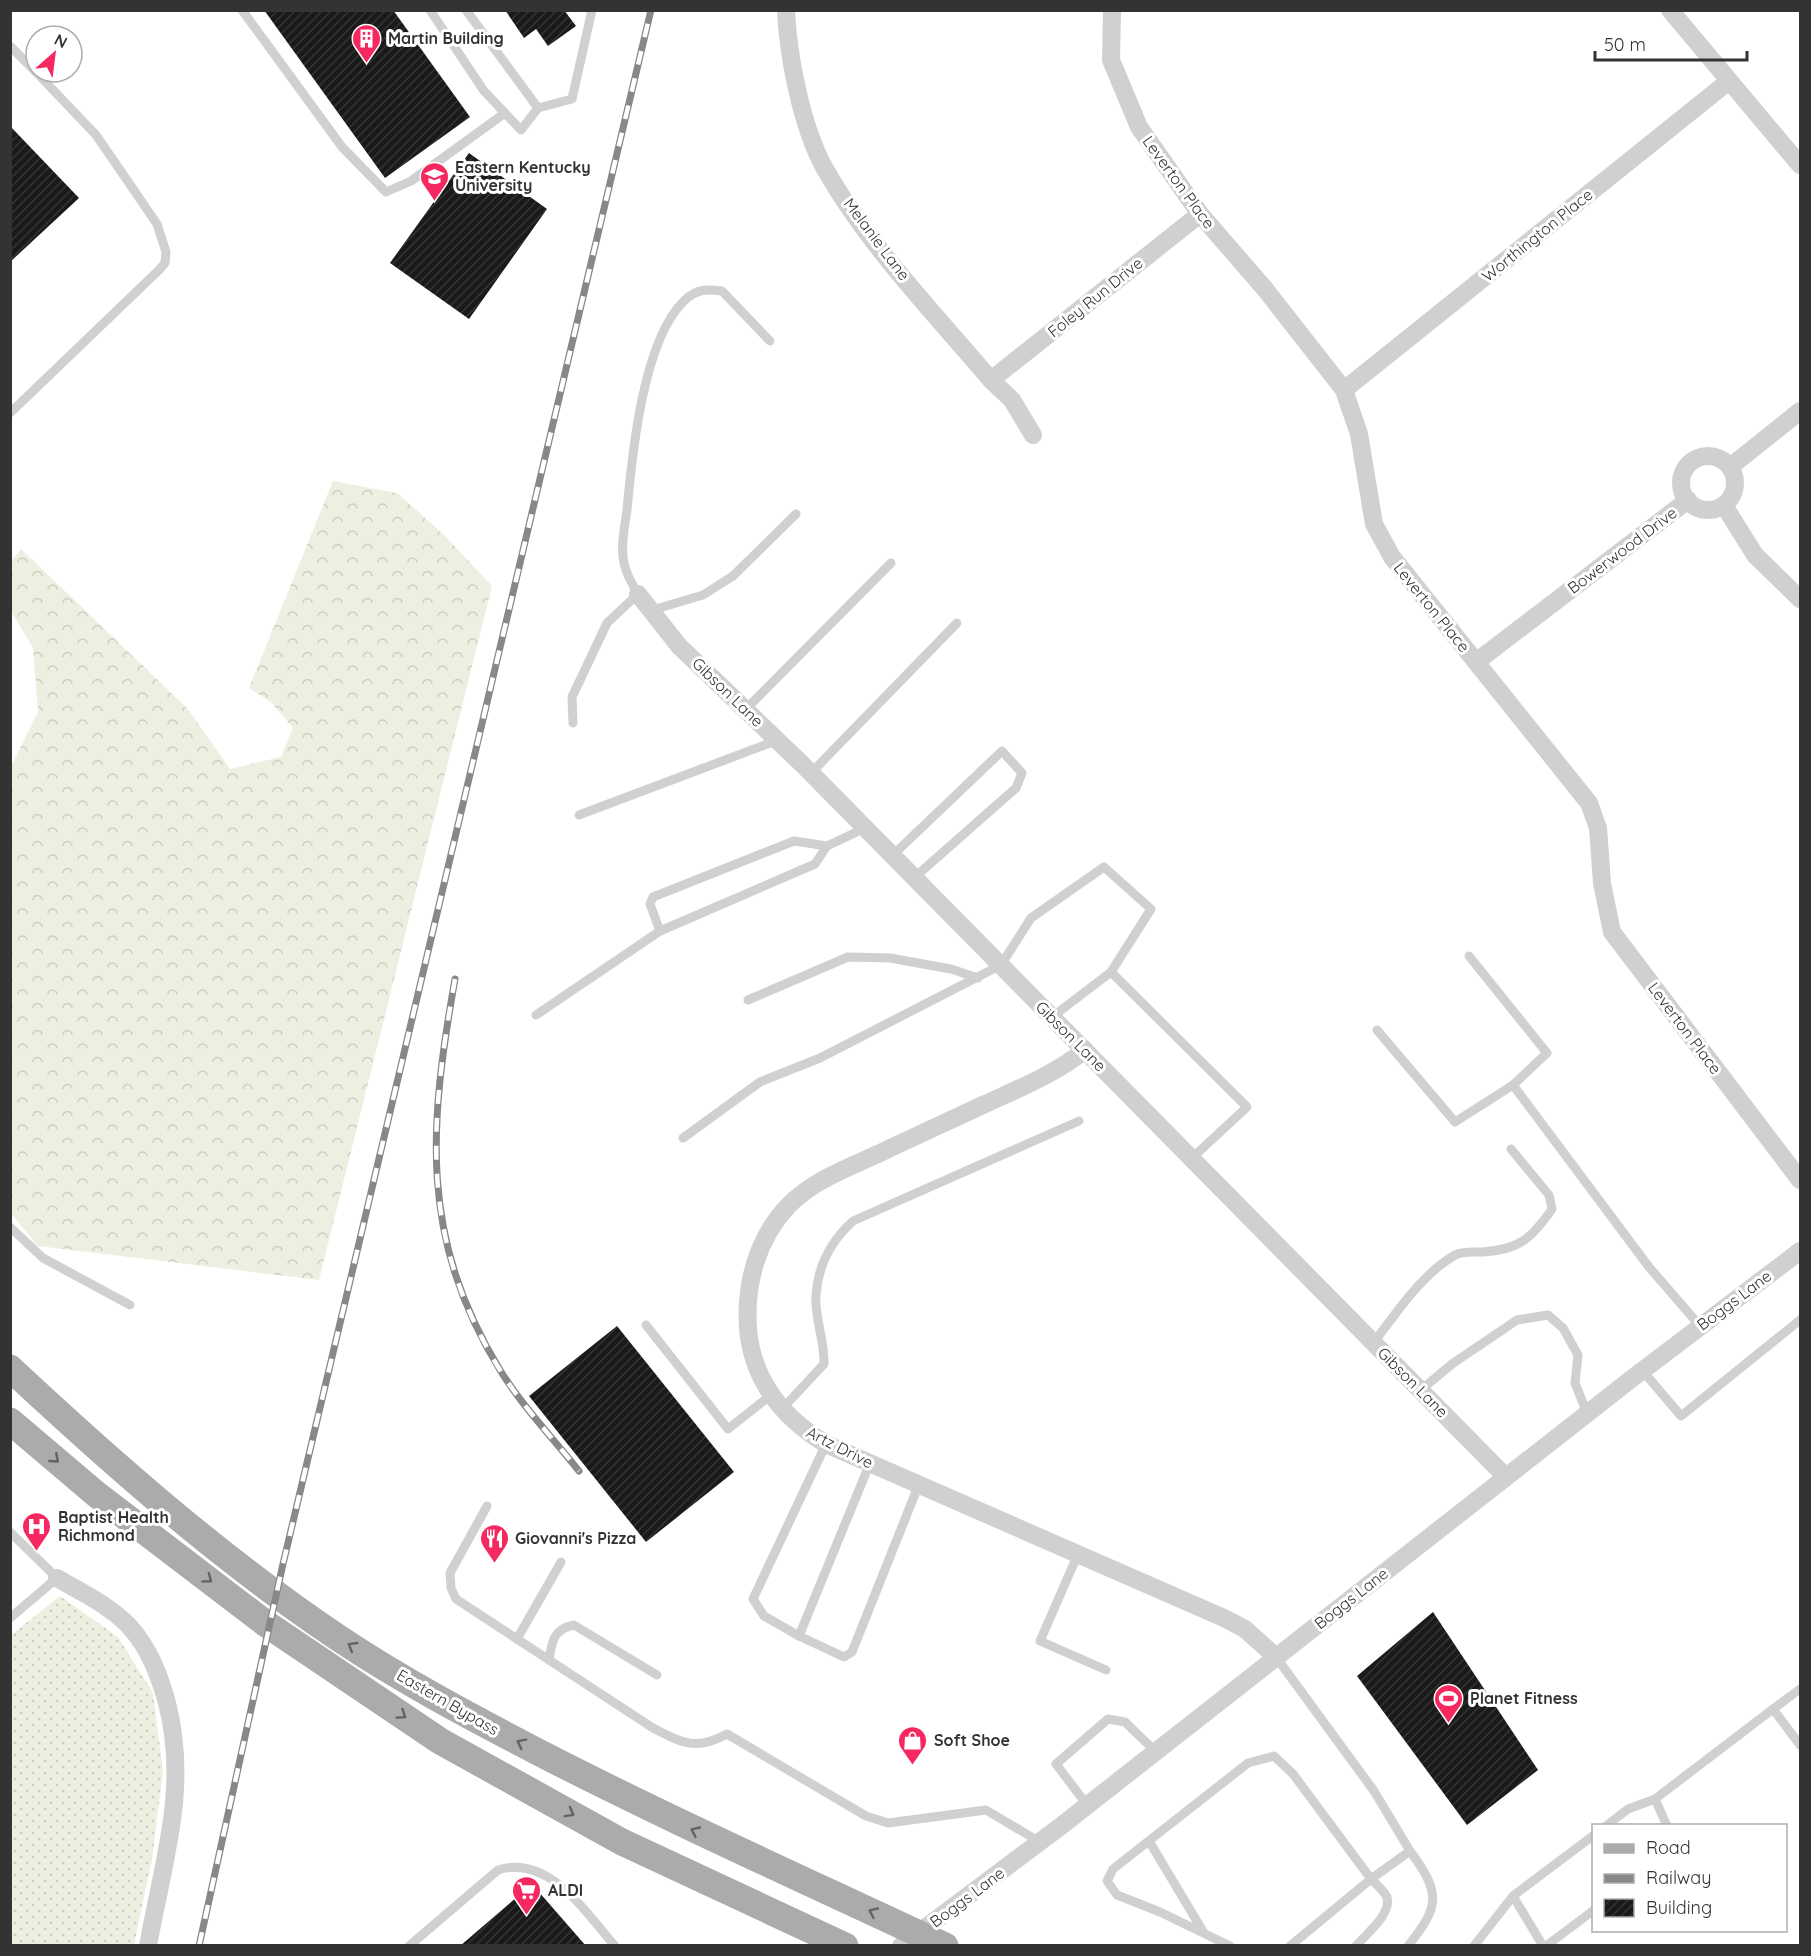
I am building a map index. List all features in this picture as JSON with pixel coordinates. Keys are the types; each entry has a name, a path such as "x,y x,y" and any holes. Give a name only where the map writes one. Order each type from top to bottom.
{"main road":[{"name":"Eastern Bypass","path":"10,1368 131,1479 257,1580 342,1640 475,1719 648,1809 909,1939 945,1946"},
{"name":"Eastern Bypass","path":"10,1420 96,1494 265,1623 440,1741 622,1842 845,1946"}],"street":[{"name":"Melanie Lane","path":"786,10 803,114 825,168 876,243 991,381 1012,400 1033,435"},
{"name":"Leverton Place","path":"1113,10 1111,60 1139,127 1200,214 1265,289 1344,390 1359,434 1374,524 1392,557 1589,803 1598,828 1602,883 1612,932 1800,1180"},
{"path":"1670,10 1800,165"},
{"name":"Worthington Place","path":"1344,390 1729,81"},
{"name":"Foley Run Drive","path":"991,381 1200,214"},
{"path":"1730,466 1800,411"},
{"path":"1688,500 1682,489 1681,480 1684,472 1695,460 1711,456 1730,466 1736,483 1725,507 1755,555 1800,599"},
{"name":"Bowerwood Drive","path":"1476,662 1688,500 1706,510 1725,507"},
{"name":"Gibson Lane","path":"638,594 649,611 679,646 746,708 915,877 1506,1477"},
{"name":"Artz Drive","path":"1085,1050 1060,1068 1023,1087 841,1171 805,1192 788,1206 762,1243 748,1289 749,1337 754,1360 776,1402 807,1432 826,1444 1224,1618 1245,1629 1276,1657"},
{"name":"Boggs Lane","path":"909,1939 1040,1842 1642,1370 1800,1251"},
{"path":"57,1578 87,1595 127,1624 153,1661 167,1705 175,1740 176,1797 148,1946"}],"lane":[{"path":"242,10 342,147 386,192 411,181 505,113"},
{"path":"430,10 484,91 520,130 538,108 572,99 592,10"},
{"path":"466,10 538,108"},
{"path":"10,46 24,60"},
{"path":"10,413 165,263 166,252 157,224 96,135 47,84"},
{"path":"573,723 572,697 607,623 638,594 627,574 622,556 632,450 655,348 669,320 684,300 702,289 722,291 770,341"},
{"path":"649,611 703,595 733,576 796,514"},
{"path":"746,708 891,562"},
{"path":"811,773 957,623"},
{"path":"579,814 778,740"},
{"path":"892,855 1002,752 1022,773 1016,788 915,877"},
{"path":"536,1016 660,931 815,864 827,846 865,828"},
{"path":"660,931 650,904 653,897 794,841 827,846"},
{"path":"684,1138 760,1082 820,1058 1001,965 1031,918 1104,867 1151,909 1111,972 1052,1017"},
{"path":"1377,1030 1455,1122 1513,1085 1547,1053 1469,956"},
{"path":"748,1000 848,957 890,958 951,969 978,978"},
{"path":"1111,972 1247,1107 1191,1159"},
{"path":"1513,1085 1649,1267 1700,1326"},
{"path":"645,1325 728,1429 776,1402 824,1364 825,1350 816,1295 826,1253 835,1238 853,1221 1079,1121"},
{"path":"1374,1342 1433,1269 1458,1253 1498,1251 1516,1247 1538,1231 1552,1209 1549,1195 1511,1149"},
{"path":"10,1227 43,1258 130,1305"},
{"path":"1421,1390 1452,1364 1518,1320 1548,1315 1563,1328 1578,1355 1575,1383 1587,1413"},
{"path":"1642,1370 1681,1416 1800,1320"},
{"path":"826,1444 753,1599 764,1616 799,1636 844,1657 852,1652 919,1484"},
{"path":"799,1636 870,1463"},
{"path":"487,1506 450,1573 451,1588 456,1599 653,1728 679,1742 701,1745 727,1734 866,1815 888,1823 986,1810 1040,1842"},
{"path":"10,1532 57,1578 10,1618"},
{"path":"1078,1554 1040,1641 1106,1670"},
{"path":"517,1639 561,1562"},
{"path":"549,1660 554,1636 560,1628 574,1625 657,1675"},
{"path":"1276,1657 1374,1791 1434,1892 1432,1908 1426,1924 1408,1946"},
{"path":"1609,1824 1628,1809 1655,1799 1800,1689"},
{"path":"1773,1709 1800,1745"},
{"path":"1087,1805 1056,1764 1108,1719 1125,1722 1155,1751"},
{"path":"1230,1946 1160,1912 1117,1895 1107,1881 1113,1869 1248,1763 1274,1756 1293,1774 1371,1879 1386,1895 1388,1905 1383,1916 1356,1946"},
{"path":"1655,1799 1666,1824"},
{"path":"1474,1946 1513,1896 1592,1836"},
{"path":"1149,1840 1204,1933"},
{"path":"1290,1946 1371,1879 1410,1851"},
{"path":"409,1946 498,1870 511,1866 540,1872 553,1880 615,1946"},
{"path":"1513,1896 1545,1946 1592,1911"}],"green space":[{"path":"333,481 397,493 444,535 492,586 319,1280 38,1246 10,1212 11,767 38,712 33,648 11,611 11,561 21,549 188,709 230,769 281,757 293,728 271,702 249,688"},
{"path":"60,1596 118,1637 153,1693 163,1771 152,1859 134,1945 11,1945 11,1635"}],"building":[{"name":"Martin Building","path":"264,10 393,10 470,117 385,178"},
{"path":"505,10 564,10 576,26 548,46 536,29 524,38"},
{"path":"10,126 79,198 10,262"},
{"path":"469,153 547,209 469,319 390,263"},
{"path":"617,1326 734,1472 646,1542 529,1396"},
{"name":"Planet Fitness","path":"1433,1612 1538,1770 1467,1825 1357,1676"},
{"name":"ALDI","path":"532,1884 586,1946 460,1946"}],"railway":[{"path":"199,1946 283,1564 651,10"},
{"path":"455,979 446,1033 436,1132 437,1180 443,1227 455,1273 474,1321 500,1370 528,1409 579,1471"}],"place":[{"name":"Martin Building","path":"367,64"},
{"name":"Eastern Kentucky University","path":"434,202"},
{"name":"Baptist Health Richmond","path":"37,1552"},
{"name":"Giovanni's Pizza","path":"494,1564"},
{"name":"Planet Fitness","path":"1449,1724"},
{"name":"Soft Shoe","path":"913,1766"},
{"name":"ALDI","path":"527,1916"}]}
